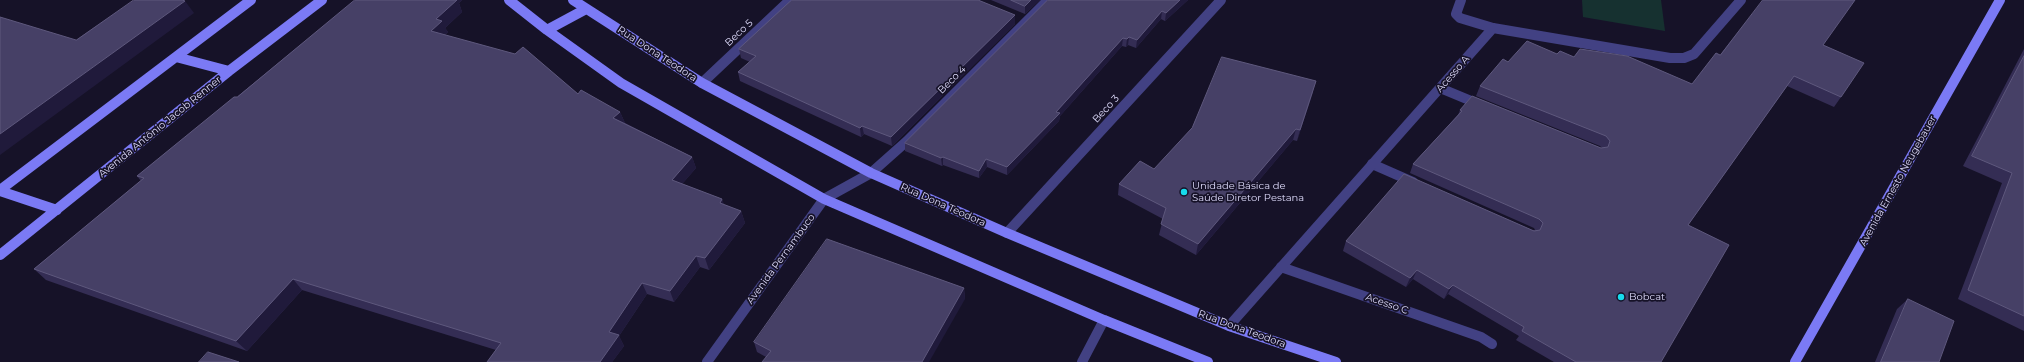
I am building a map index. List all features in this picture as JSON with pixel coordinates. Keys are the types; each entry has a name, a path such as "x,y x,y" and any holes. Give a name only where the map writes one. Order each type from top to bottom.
{"main road":[{"path":"0,191 251,0"},
{"name":"Avenida Antônio Jacob Renner","path":"0,255 229,71 322,0"},
{"path":"509,0 547,30 621,83 824,199 1104,320 1208,362"},
{"name":"Rua Dona Teodora","path":"573,0 702,83 871,173 1007,233 1228,326 1336,362"},
{"name":"Avenida Ernesto Neugebauer","path":"1795,362 2000,0"},
{"path":"547,30 586,9"},
{"path":"176,56 229,71"},
{"path":"0,191 57,210"}],"street":[{"name":"Beco 5","path":"702,83 790,0"},
{"name":"Beco 4","path":"871,173 906,141 1023,20 1048,0"},
{"name":"Beco 3","path":"1007,233 1221,0"},
{"path":"1461,0 1456,10 1456,14 1460,18 1494,28 1670,58 1684,58 1694,54 1741,0"},
{"name":"Acesso A","path":"1228,326 1494,28"},
{"path":"1440,88 1490,108"},
{"path":"1372,164 1423,186"},
{"name":"Avenida Pernambuco","path":"707,362 824,199 871,173"},
{"name":"Acesso C","path":"1280,267 1481,336 1492,344"},
{"path":"1082,362 1104,320"}],"green space":[{"path":"1582,0 1661,0 1665,31 1583,17"}],"building":[{"path":"134,0 185,1 0,134 0,17 76,40"},
{"path":"355,0 457,0 436,19 442,21 431,31 515,54 523,47 578,94 581,90 620,112 613,118 692,157 672,180 722,199 720,203 741,211 705,258 696,256 670,291 642,283 609,332 619,335 600,362 487,362 501,343 293,279 236,341 34,269 144,178 137,176 234,97 237,97"},
{"path":"792,0 978,0 1015,15 891,137 862,126 860,128 738,72 756,56 739,49"},
{"path":"1011,0 1031,0 1025,6"},
{"path":"1048,0 1180,0 1166,13 1162,11 1137,40 1129,37 1127,39 1123,38 1056,112 1060,113 1007,167 986,159 979,171 943,157 941,158 905,143"},
{"path":"1763,0 1855,0 1823,45 1864,63 1841,97 1794,76 1688,225 1729,245 1661,362 1576,362 1522,331 1524,327 1453,285 1449,289 1417,270 1410,278 1346,241 1404,174 1534,231 1540,230 1543,223 1539,219 1413,164 1462,111 1460,110 1472,96 1601,148 1608,147 1610,141 1606,136 1480,86 1503,59 1508,62 1527,41 1557,54 1560,51 1574,57 1580,49 1627,56 1692,84 1716,53 1720,55"},
{"path":"2024,56 2024,316 1968,290 2012,173 1972,156"},
{"path":"1222,57 1316,81 1300,130 1296,129 1198,244 1161,224 1166,208 1119,184 1140,161 1154,169 1192,128"},
{"path":"827,239 964,288 922,362 762,362 771,351 754,342"},
{"path":"1908,299 1954,321 1939,362 1881,362"},
{"path":"208,352 239,362 199,362"}],"place":[{"name":"Unidade Básica de Saúde Diretor Pestana","path":"1184,192"},
{"name":"Bobcat","path":"1621,297"}]}
